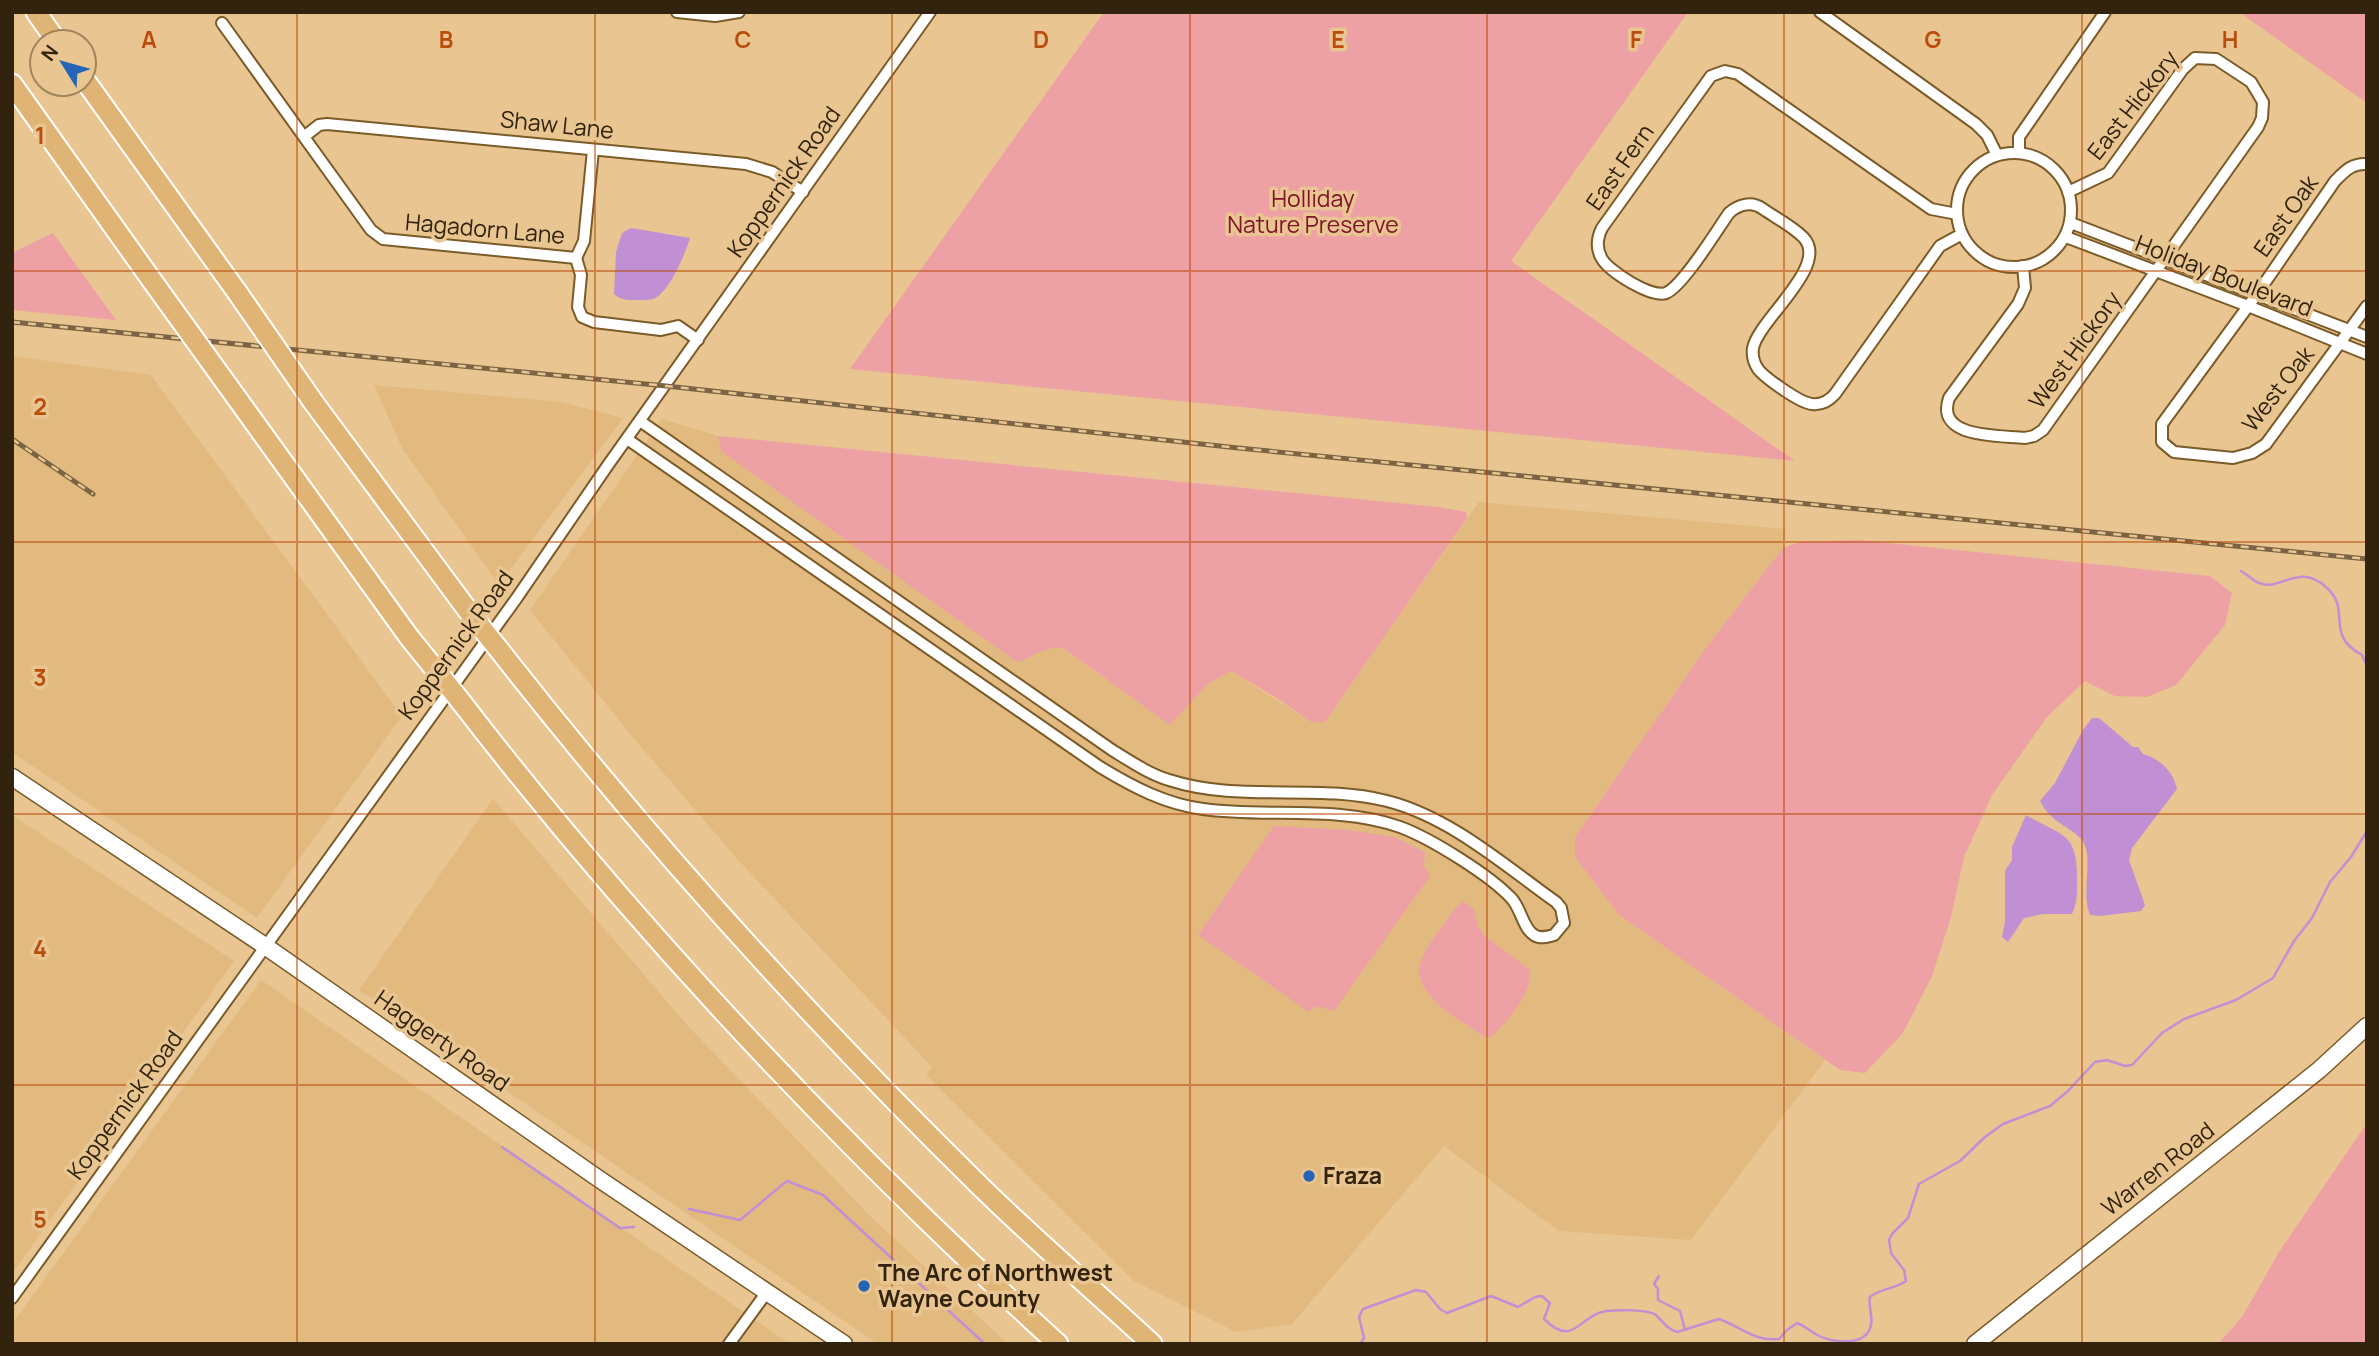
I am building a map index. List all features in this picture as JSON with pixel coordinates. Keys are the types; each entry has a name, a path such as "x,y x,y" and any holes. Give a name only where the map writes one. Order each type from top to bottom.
{"highway":[{"path":"36,12 47,28"},
{"path":"12,84 409,637 638,917 835,1129 1058,1344"},
{"path":"98,98 314,403 472,616 611,789 775,975 860,1066 982,1188 1152,1344"}],"main road":[{"name":"Haggerty Road","path":"12,777 265,946 599,1179 844,1344"},
{"name":"Warren Road","path":"1975,1344 2319,1070 2367,1026"}],"street":[{"path":"677,12 710,15 739,12"},
{"name":"Koppernick Road","path":"12,1298 516,599 930,12"},
{"path":"1820,12 1976,124 1987,135 1997,155"},
{"path":"2019,153 2019,136 2105,12"},
{"name":"Hagadorn Lane","path":"222,23 371,230 383,239 576,258 584,242 593,150"},
{"name":"East Hickory","path":"2068,191 2108,173 2183,69 2196,58 2216,59 2251,82 2263,102 2262,118 2258,127 2156,272"},
{"name":"East Fern","path":"1957,214 1931,209 1738,74 1725,71 1711,76 1693,99 1602,228 1597,244 1601,258 1609,266 1646,292 1660,294 1671,291 1680,282 1729,213 1739,206 1759,206 1803,237 1810,250 1808,265 1757,339 1753,355 1760,372 1802,401 1815,404 1827,401 1835,394 1940,246 1962,234"},
{"name":"Shaw Lane","path":"305,136 319,125 327,124 758,167 783,177 803,192"},
{"path":"2019,153 2034,157 2049,166 2061,178 2068,191 2072,214 2066,237 2052,253 2037,262 2007,267 1989,261 1973,249 1962,234 1957,214 1959,196 1966,179 1980,164 1997,155 2019,153"},
{"name":"East Oak","path":"2248,306 2335,181 2356,164 2367,164"},
{"name":"Holiday Boulevard","path":"2071,223 2367,337"},
{"name":"Holiday Boulevard","path":"2066,237 2367,354"},
{"path":"576,258 581,275 578,307 582,317 594,323 662,330 678,326 698,340"},
{"name":"West Hickory","path":"2023,266 2025,288 2018,303 1949,398 1947,406 1950,420 1962,430 2025,438 2043,430 2156,272"},
{"name":"West Oak","path":"2248,306 2162,424 2162,442 2174,452 2234,458 2252,453 2266,444 2339,344"},
{"path":"2339,344 2367,306"},
{"path":"627,439 1121,780 1163,800 1203,809 1346,815 1400,827 1433,842 1503,890 1520,908 1528,930 1534,935 1540,938 1554,935 1564,923 1561,908 1516,874 1443,824 1397,804 1349,795 1229,792 1160,777 1099,741 640,421"},
{"path":"730,509 741,492"},
{"path":"828,578 840,561"},
{"path":"936,653 948,636"},
{"path":"1087,758 1099,741"},
{"path":"1227,811 1229,792"},
{"path":"1503,890 1516,874"},
{"path":"729,1344 767,1292"}],"shaded area":[{"path":"631,228 690,238 673,278 663,292 652,299 626,300 614,294 616,252 622,233"},
{"path":"12,356 151,375 402,716 257,918 12,752"},
{"path":"374,385 561,402 623,418 499,585 402,448"},
{"path":"662,419 718,436 721,451 1027,659 1046,647 1062,648 1170,724 1208,684 1231,671 1311,722 1325,722 1479,502 1786,529 1783,548 1705,649 1575,837 1575,857 1619,915 1825,1060 1691,1240 1559,1231 1444,1146 1292,1324 1236,1332 1134,1281 926,1075 932,1067 739,861 631,735 530,610"},
{"path":"2092,718 2099,718 2133,747 2138,747 2143,754 2160,763 2169,771 2177,789 2132,848 2129,860 2145,905 2141,911 2090,915 2084,843 2050,815 2040,801 2055,783"},
{"path":"493,799 688,1026 871,1217 1008,1344 878,1344 359,990"},
{"path":"12,815 234,961 12,1274"},
{"path":"2026,815 2057,831 2070,842 2076,861 2076,900 2072,914 2043,914 2024,918 2008,942 2002,937 2005,922 2005,871 2012,860 2012,847"},
{"path":"261,980 790,1344 12,1344 12,1324"}],"green space":[{"name":"Holliday Nature Preserve","path":"1104,12 1688,12 1511,261 1795,461 850,369"},
{"path":"2239,12 2367,12 2367,103"},
{"path":"53,233 116,320 12,310 12,253"},
{"path":"718,436 1438,507 1466,512 1467,518 1325,722 1311,722 1231,671 1208,684 1170,725 1063,648 1043,650 1017,662 721,451"},
{"path":"1859,540 2210,576 2232,593 2225,625 2176,685 2147,697 2115,696 2085,681 2047,717 1992,795 1964,857 1951,917 1932,976 1903,1033 1865,1073 1840,1070 1619,915 1575,857 1575,837 1705,649 1783,548 1800,542"},
{"path":"1274,826 1348,830 1394,837 1425,852 1424,866 1430,876 1334,1011 1316,1006 1309,1012 1198,935"},
{"path":"1463,901 1474,909 1478,926 1485,936 1530,970 1530,979 1523,998 1511,1016 1490,1038 1439,1005 1422,984 1419,973 1428,947"},
{"path":"2367,1123 2367,1344 2218,1344 2242,1317 2279,1252"}],"waterway":[{"path":"2241,571 2267,585 2307,577 2326,587 2338,604 2344,639 2362,655 2367,666"},
{"path":"1360,1344 1364,1338 1359,1317 1363,1309 1416,1290 1426,1292 1440,1309 1447,1313 1491,1296 1518,1307 1542,1296 1550,1303 1544,1319 1563,1331 1570,1331 1589,1318 1606,1311 1632,1310 1652,1313 1677,1332 1719,1319 1762,1338 1779,1339 1797,1323 1831,1340 1848,1341 1863,1337 1871,1325 1870,1297 1906,1281 1904,1270 1891,1253 1889,1240 1908,1218 1919,1184 1960,1161 2003,1124 2050,1106 2095,1062 2107,1060 2125,1066 2132,1065 2162,1033 2184,1019 2236,1000 2273,978 2294,941 2312,918 2330,882 2351,857 2367,831"},
{"path":"502,1147 620,1228 634,1227"},
{"path":"689,1209 740,1220 787,1181 823,1195 985,1344"},
{"path":"1659,1276 1654,1284 1658,1289 1658,1300 1680,1311 1685,1330"}],"railway":[{"path":"12,322 666,386 1238,448 2367,559"},
{"path":"12,439 93,494"}],"place":[{"name":"Fraza","path":"1309,1176"},
{"name":"The Arc of Northwest Wayne County","path":"864,1286"}]}
